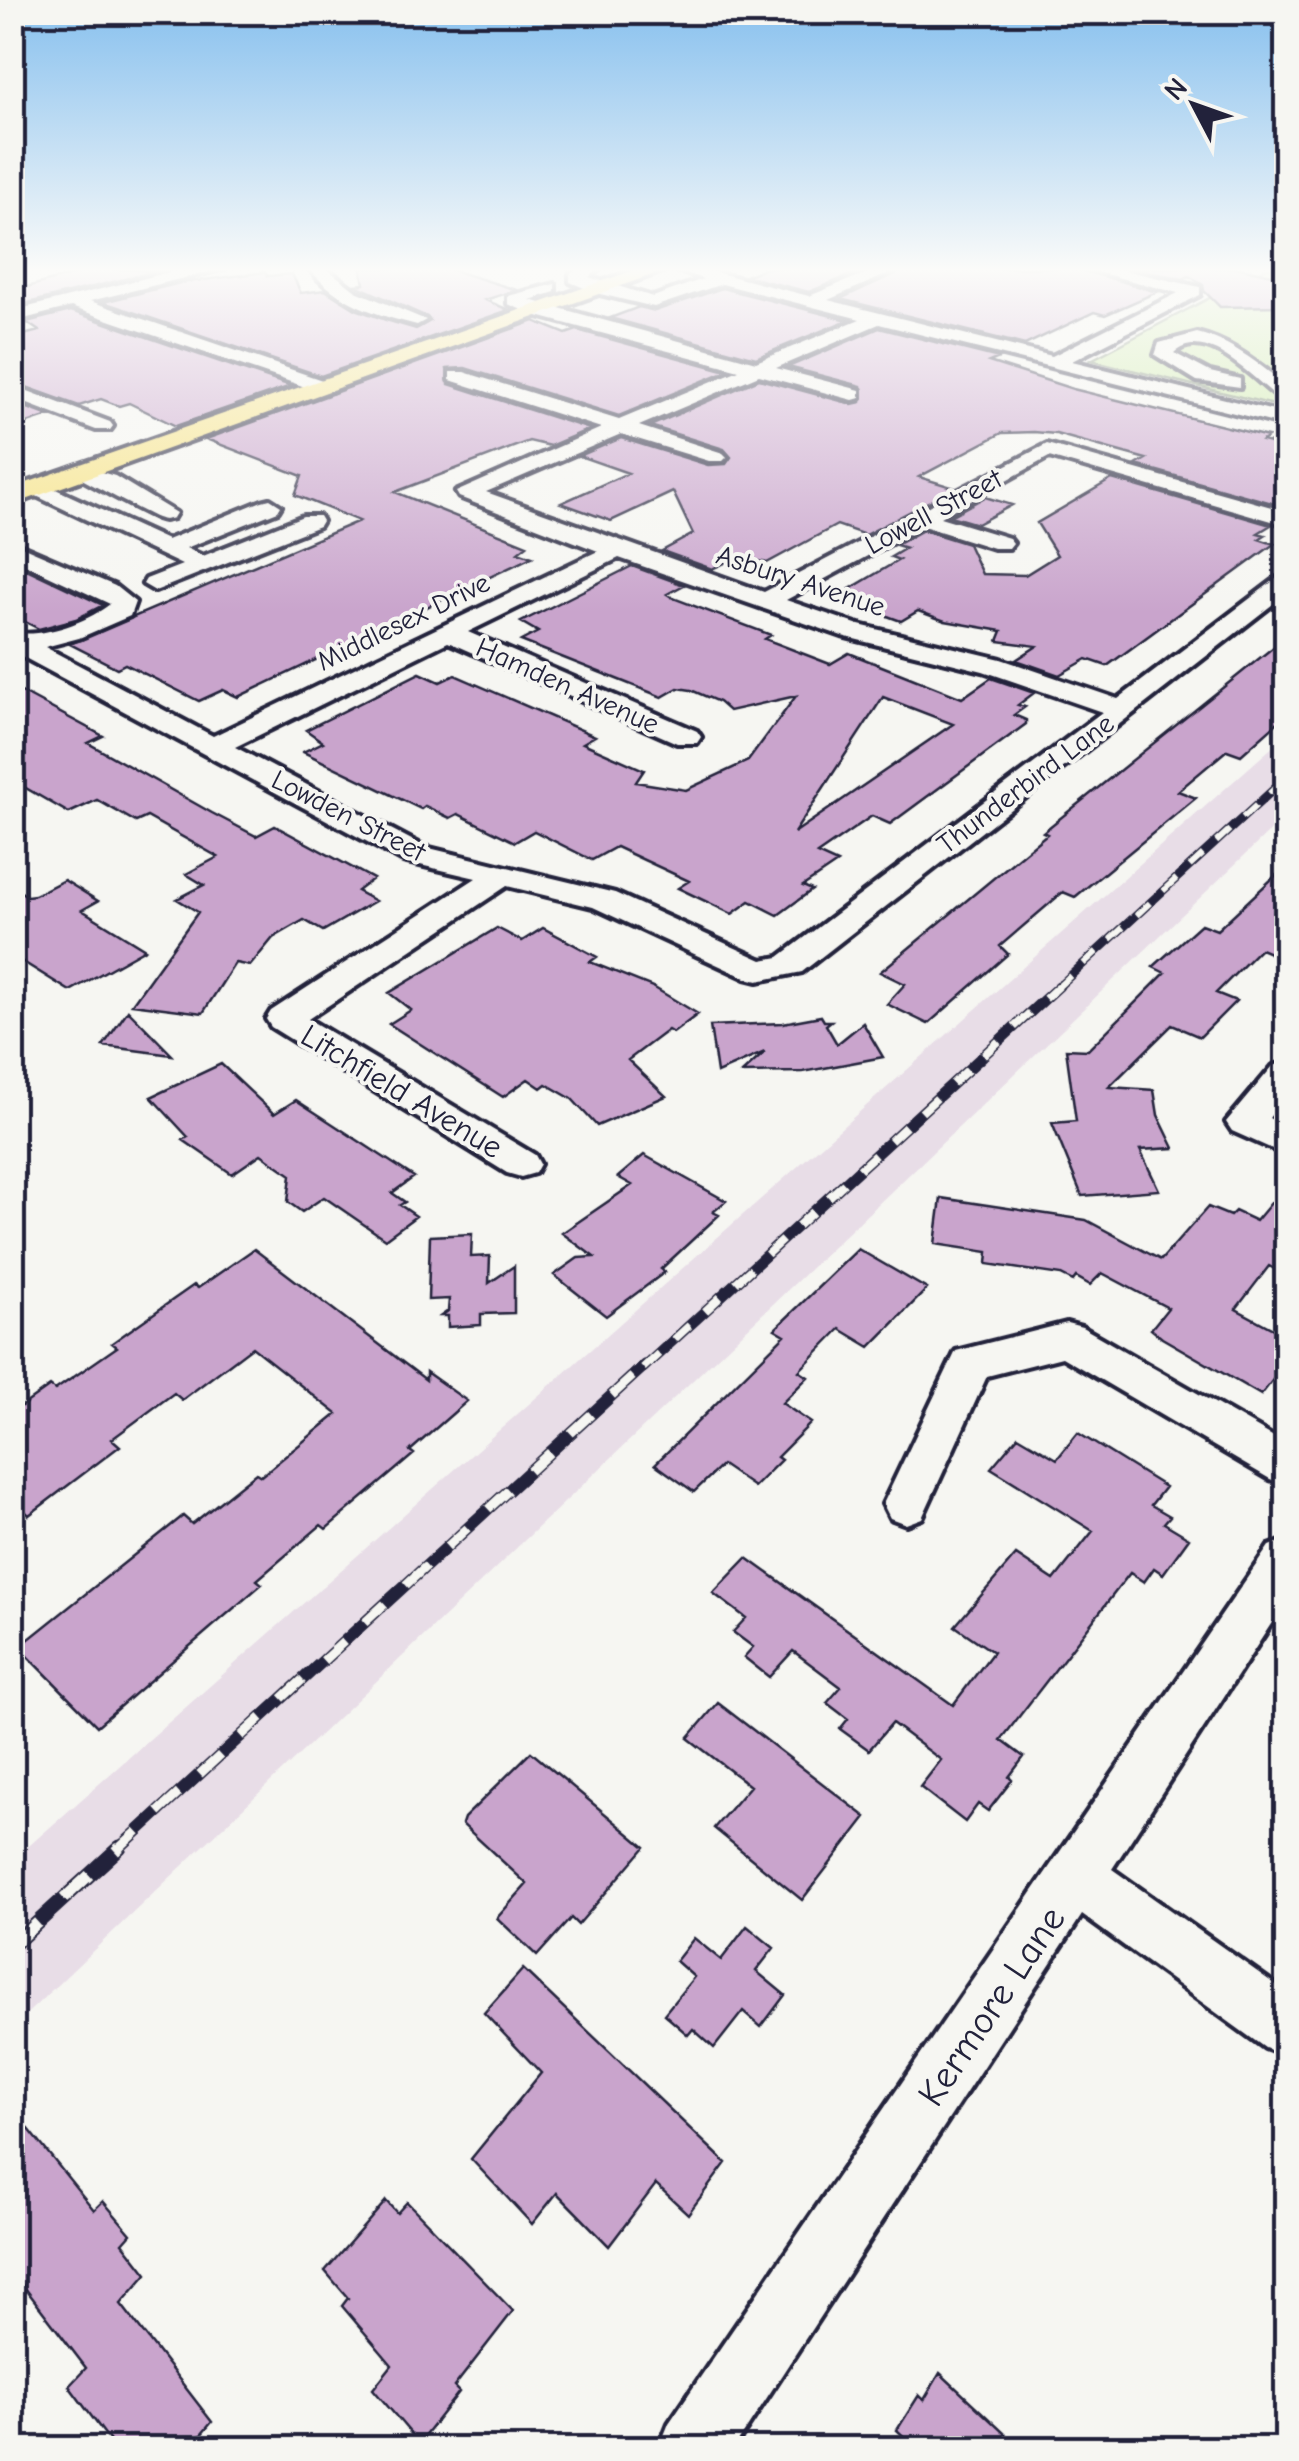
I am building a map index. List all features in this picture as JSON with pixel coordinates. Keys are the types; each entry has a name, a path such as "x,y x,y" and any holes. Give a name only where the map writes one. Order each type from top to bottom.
{"main road":[{"path":"12,498 335,383"}],"street":[{"path":"312,383 324,387"},
{"path":"479,383 716,457"},
{"path":"620,427 724,383"},
{"path":"810,383 853,394"},
{"path":"1137,383 1286,420"},
{"path":"1236,383 1285,392"},
{"path":"12,391 103,426"},
{"name":"Asbury Avenue","path":"620,427 467,492 618,550 851,631 992,665 1121,709"},
{"name":"Lowell Street","path":"766,601 1047,450 1286,518"},
{"path":"83,472 107,480 166,513 125,529"},
{"path":"38,488 202,565"},
{"path":"166,548 270,506"},
{"path":"921,518 1002,544"},
{"path":"155,584 311,520"},
{"path":"12,549 123,602 121,610 108,619 17,642"},
{"name":"Middlesex Drive","path":"214,746 618,550"},
{"name":"Thunderbird Lane","path":"758,971 790,964 1286,583"},
{"name":"Hamden Avenue","path":"448,633 687,736"},
{"name":"Lowden Street","path":"17,642 414,854 604,900 758,971"},
{"name":"Litchfield Avenue","path":"502,875 283,1019 522,1164"},
{"path":"1286,1074 1244,1122 1286,1142"},
{"path":"906,1504 971,1363 1067,1338 1286,1466"},
{"name":"Kermore Lane","path":"694,2448 1286,1561"},
{"path":"1078,1878 1286,2026"}],"shaded area":[{"path":"1286,735 1286,816 13,2027 13,1860"}],"green space":[{"path":"1184,383 1286,383 1286,408"}],"building":[{"path":"14,383 282,383 291,386 176,426 129,403 119,406 101,399 79,406"},
{"path":"362,383 449,383 590,429 550,446 529,441 395,492 527,545 518,552 532,557 238,697 223,690 199,701 125,664 117,668 70,644 359,521 295,495 302,476 206,439"},
{"path":"513,383 699,383 619,416"},
{"path":"750,383 773,383 852,404 861,402 861,386 849,383 1054,383 1268,437 1262,441 1286,447 1286,507 1136,465 1146,459 1056,434 1034,432 1002,433 919,477 955,488 865,535 837,525 767,563 745,558 712,569 662,551 693,534 673,492 611,521 561,503 628,473 579,456 621,438 708,465 726,464 731,457 724,449 650,426"},
{"path":"12,402 49,416 12,428"},
{"path":"1112,479 1271,525 1258,533 1265,535 1259,539 1274,544 1107,666 1087,659 1059,675 1016,660 1037,646 998,641 1002,631 945,621 918,611 901,621 857,605 869,599 850,589 899,560 891,557 906,548 896,545 923,530 968,544 982,574 1025,575 1057,555 1037,523"},
{"path":"985,497 1012,505 977,524 950,516"},
{"path":"12,562 103,605 76,619 39,629 12,615"},
{"path":"632,566 684,585 667,594 673,598 771,635 765,639 830,664 849,653 962,698 991,678 1034,693 1018,705 1025,707 1014,715 1026,720 1026,724 890,824 872,816 817,854 837,863 803,886 812,890 778,915 750,901 732,914 678,888 689,881 616,847 592,860 534,831 515,842 458,814 450,818 425,806 421,809 303,752 323,742 306,730 420,673 440,682 455,675 595,736 583,743 644,770 636,782 686,790 748,761 796,696 729,711 719,702 691,690 678,688 662,697 521,641 538,632 521,622","holes":["883,697 953,724 794,833"]},
{"path":"1286,637 1286,715 1241,755 1227,750 1178,791 1196,798 1075,897 1063,892 1000,946 1008,954 928,1024 887,1004 905,984 880,972 1047,834 1043,832"},
{"path":"12,687 103,736 88,743 212,813 256,836 275,826 373,879 357,891 375,901 323,931 304,920 273,938 250,966 235,963 203,1013 132,1004 198,912 177,899 204,885 186,874 218,857 147,817 136,822 97,800 69,813 12,780"},
{"path":"1286,866 1286,960 1260,949 1216,993 1236,1001 1200,1037 1172,1025 1109,1087 1154,1090 1158,1115 1174,1148 1140,1150 1159,1190 1082,1196 1052,1123 1076,1121 1066,1049 1088,1050 1165,973 1153,967 1201,924 1217,930"},
{"path":"64,880 98,901 82,910 145,949 70,991 12,955 12,886 27,896"},
{"path":"497,928 522,941 543,928 597,957 590,962 653,987 698,1014 673,1033 668,1030 628,1060 666,1096 597,1126 572,1099 546,1084 541,1088 528,1079 503,1097 389,1024 411,1010 389,993"},
{"path":"128,1010 172,1055 103,1046"},
{"path":"821,1016 824,1021 831,1021 826,1025 837,1044 863,1023 883,1057 803,1072 742,1073 765,1052 717,1073 710,1026 783,1023"},
{"path":"221,1064 274,1114 296,1100 414,1177 392,1193 405,1202 400,1205 416,1216 385,1239 324,1197 302,1212 288,1202 291,1175 261,1154 232,1174 183,1140 188,1137 151,1097"},
{"path":"644,1155 726,1201 713,1212 719,1215 661,1269 665,1272 606,1316 554,1275 578,1258 594,1257 562,1233 632,1185 618,1177"},
{"path":"1286,1185 1286,1275 1269,1266 1236,1309 1286,1336 1286,1383 1275,1377 1261,1395 1162,1338 1151,1329 1168,1308 1102,1273 1090,1285 1076,1277 1073,1281 1061,1275 987,1264 988,1252 935,1244 941,1198 1086,1220 1161,1260 1208,1207 1230,1216 1235,1211 1256,1221"},
{"path":"472,1234 471,1257 490,1256 489,1283 514,1266 514,1313 481,1314 481,1325 448,1327 448,1316 441,1316 448,1311 449,1299 428,1300 430,1236"},
{"path":"254,1249 426,1380 426,1372 467,1401 410,1451 414,1454 326,1529 321,1525 257,1580 262,1584 97,1726 19,1647 183,1516 192,1524 256,1473 261,1476 337,1414 252,1347 182,1400 174,1393 112,1439 120,1446 29,1515 12,1499 12,1413 50,1386 55,1390 117,1347 112,1343 174,1299 194,1285 198,1288"},
{"path":"858,1249 927,1289 870,1347 840,1329 799,1371 808,1377 782,1403 811,1423 777,1457 781,1460 754,1487 722,1465 694,1492 655,1464 785,1335 775,1329"},
{"path":"1078,1433 1165,1487 1151,1505 1170,1516 1164,1523 1189,1538 1163,1574 1154,1568 1144,1582 1130,1573 1001,1740 1024,1757 1009,1777 1012,1780 988,1811 978,1804 965,1822 920,1787 941,1760 892,1723 869,1750 840,1729 848,1719 827,1703 841,1687 793,1651 769,1677 744,1657 753,1647 733,1632 746,1618 713,1593 747,1558 953,1705 993,1652 955,1626 1016,1555 1054,1580 1093,1531 991,1468 1018,1436 1057,1459"},
{"path":"718,1703 866,1817 802,1900 714,1828 750,1786 688,1738"},
{"path":"531,1752 645,1847 578,1925 571,1918 537,1956 497,1918 527,1884 462,1824"},
{"path":"747,1926 774,1948 756,1971 785,1995 761,2027 743,2011 714,2048 693,2029 688,2035 664,2014 694,1977 676,1961 694,1938 721,1960"},
{"path":"523,1969 726,2163 688,2214 656,2184 609,2246 557,2193 532,2224 471,2159 541,2073 484,2013"},
{"path":"12,2108 94,2210 103,2201 131,2234 123,2243 147,2274 121,2304 212,2422 190,2448 115,2448 69,2386 86,2368 12,2271"},
{"path":"386,2201 397,2213 407,2202 513,2311 454,2387 459,2392 419,2443 373,2389 392,2365 342,2306 348,2298 325,2271"},
{"path":"940,2373 1020,2448 916,2448 897,2430 919,2395 924,2400"}],"railway":[{"path":"1057,988 1286,778"},
{"path":"643,1368 1059,986"},
{"path":"117,1850 645,1365"},
{"path":"12,1946 120,1847"}]}
